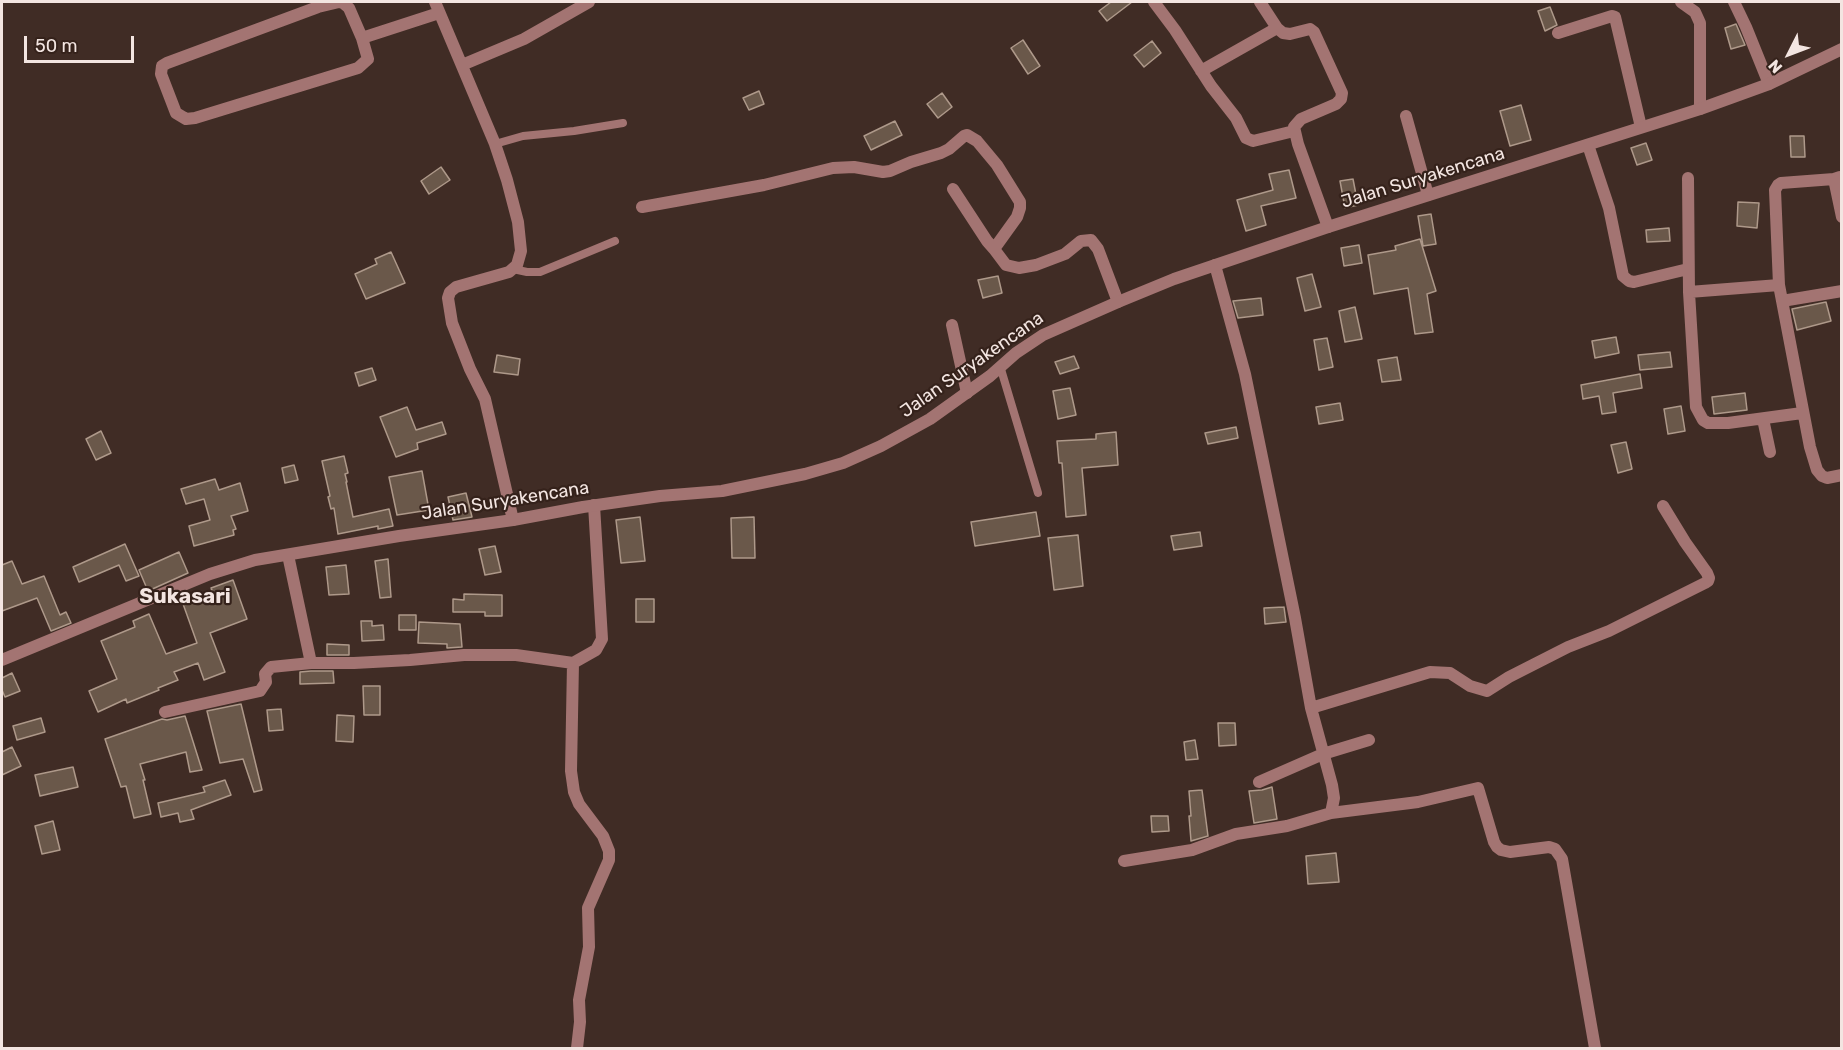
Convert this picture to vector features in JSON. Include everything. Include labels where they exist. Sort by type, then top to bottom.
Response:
[{"type":"street","points":[[339,2],[349,8],[363,38],[368,59],[358,68],[195,118],[186,119],[176,113],[161,74],[162,66],[167,63],[339,2]]},
{"type":"street","points":[[462,65],[524,39],[589,2]]},
{"type":"street","points":[[1154,2],[1249,140],[1259,140],[1294,131]]},
{"type":"street","points":[[1260,2],[1277,28],[1286,34],[1312,30],[1342,93],[1341,99],[1336,104],[1301,119],[1294,127],[1328,227]]},
{"type":"street","points":[[1681,2],[1695,12],[1700,23],[1700,109]]},
{"type":"street","points":[[1734,2],[1769,84]]},
{"type":"street","points":[[363,38],[437,7],[495,144],[507,180],[518,222],[521,251],[519,260],[513,268],[502,274],[456,287],[450,292],[448,298],[452,323],[470,369],[485,399],[513,520]]},
{"type":"street","points":[[1558,33],[1615,17],[1641,127]]},
{"type":"street","points":[[1201,71],[1277,28]]},
{"type":"street","name":"Jalan Suryakencana","points":[[2,660],[210,574],[255,560],[513,520],[594,505],[761,485],[826,469],[860,456],[945,409],[1043,335],[1118,302],[1174,279],[1328,227],[1700,109],[1769,84],[1842,49]]},
{"type":"street","points":[[1406,116],[1428,195]]},
{"type":"street","points":[[642,207],[764,185],[833,168],[890,171],[941,153],[967,135],[977,141],[998,165],[1020,202],[1017,217],[994,249]]},
{"type":"street","points":[[1588,145],[1609,208],[1623,276],[1634,282],[1688,269]]},
{"type":"street","points":[[1688,178],[1688,269],[1698,414],[1708,423],[1716,423],[1802,413]]},
{"type":"street","points":[[1842,217],[1838,178],[1781,183],[1775,188],[1779,285],[1802,413],[1817,470],[1822,476],[1842,475]]},
{"type":"street","points":[[953,189],[987,241],[1006,265],[1013,268],[1027,268],[1055,259],[1081,241],[1091,240],[1098,249],[1118,302]]},
{"type":"street","points":[[1215,265],[1245,374],[1311,708],[1332,785],[1334,798],[1331,813]]},
{"type":"street","points":[[1689,292],[1779,285]]},
{"type":"street","points":[[1782,301],[1842,291]]},
{"type":"street","points":[[952,325],[967,393]]},
{"type":"street","points":[[1763,419],[1770,452]]},
{"type":"street","points":[[165,712],[260,691],[266,682],[265,674],[271,667],[464,655],[516,656],[573,663],[596,650],[602,639],[594,505]]},
{"type":"street","points":[[1311,708],[1430,672],[1450,673],[1470,686],[1486,691],[1568,646],[1609,631],[1705,583],[1709,578],[1707,573],[1663,506]]},
{"type":"street","points":[[288,555],[311,663]]},
{"type":"street","points":[[573,663],[571,771],[574,792],[579,804],[603,836],[609,851],[609,860],[588,908],[589,947],[579,1000],[580,1022],[577,1048]]},
{"type":"street","points":[[1259,782],[1323,754],[1369,740]]},
{"type":"street","points":[[1124,861],[1192,850],[1236,834],[1287,826],[1331,813],[1418,802],[1478,788],[1497,847],[1510,852],[1549,847],[1556,849],[1562,859],[1595,1048]]},
{"type":"lane","points":[[495,144],[523,136],[622,123]]},
{"type":"lane","points":[[513,268],[527,272],[540,272],[615,241]]},
{"type":"lane","points":[[1000,366],[1038,493]]},
{"type":"building","points":[[1111,2],[1132,2],[1107,21],[1099,11]]},
{"type":"building","points":[[1550,7],[1557,25],[1545,31],[1538,11]]},
{"type":"building","points":[[1736,24],[1745,45],[1731,49],[1725,28]]},
{"type":"building","points":[[1023,40],[1040,66],[1028,74],[1011,48]]},
{"type":"building","points":[[1152,41],[1161,53],[1144,67],[1134,55]]},
{"type":"building","points":[[759,91],[764,104],[749,110],[743,98]]},
{"type":"building","points":[[942,93],[952,107],[938,118],[927,104]]},
{"type":"building","points":[[1521,105],[1531,140],[1510,146],[1500,111]]},
{"type":"building","points":[[895,121],[902,135],[871,150],[864,136]]},
{"type":"building","points":[[1790,136],[1804,136],[1805,157],[1791,157]]},
{"type":"building","points":[[1646,143],[1652,160],[1637,165],[1631,148]]},
{"type":"building","points":[[441,167],[450,180],[429,194],[421,181]]},
{"type":"building","points":[[1289,170],[1296,198],[1261,206],[1266,225],[1246,231],[1237,200],[1273,190],[1269,174]]},
{"type":"building","points":[[1353,179],[1358,205],[1345,208],[1340,181]]},
{"type":"building","points":[[1738,202],[1759,203],[1757,228],[1737,226]]},
{"type":"building","points":[[1431,214],[1436,244],[1423,246],[1418,216]]},
{"type":"building","points":[[1669,228],[1670,241],[1647,242],[1646,230]]},
{"type":"building","points":[[1420,239],[1436,291],[1427,294],[1433,332],[1415,334],[1408,288],[1374,294],[1368,255],[1396,250],[1395,246]]},
{"type":"building","points":[[1359,245],[1362,263],[1344,266],[1341,248]]},
{"type":"building","points":[[391,252],[405,283],[366,299],[355,274],[377,264],[375,259]]},
{"type":"building","points":[[1312,274],[1321,307],[1305,311],[1297,278]]},
{"type":"building","points":[[998,276],[1002,293],[983,298],[978,280]]},
{"type":"building","points":[[1261,298],[1263,315],[1238,318],[1233,301]]},
{"type":"building","points":[[1826,302],[1831,321],[1797,330],[1792,309]]},
{"type":"building","points":[[1355,307],[1362,339],[1345,342],[1339,311]]},
{"type":"building","points":[[1616,337],[1619,353],[1595,358],[1592,341]]},
{"type":"building","points":[[1327,338],[1333,367],[1319,370],[1314,340]]},
{"type":"building","points":[[1670,352],[1672,367],[1640,370],[1638,355]]},
{"type":"building","points":[[497,355],[520,359],[518,375],[494,372]]},
{"type":"building","points":[[1074,356],[1079,368],[1060,374],[1055,362]]},
{"type":"building","points":[[1397,357],[1401,380],[1382,382],[1378,360]]},
{"type":"building","points":[[372,368],[376,380],[359,386],[355,373]]},
{"type":"building","points":[[1640,374],[1642,388],[1613,393],[1616,412],[1602,414],[1599,396],[1583,399],[1581,385]]},
{"type":"building","points":[[1070,388],[1076,415],[1058,419],[1053,391]]},
{"type":"building","points":[[1745,393],[1747,410],[1714,414],[1712,397]]},
{"type":"building","points":[[1340,403],[1343,420],[1319,424],[1316,407]]},
{"type":"building","points":[[1681,406],[1685,431],[1668,434],[1664,409]]},
{"type":"building","points":[[407,407],[416,430],[442,422],[446,434],[417,443],[418,449],[396,457],[380,417]]},
{"type":"building","points":[[1236,427],[1238,438],[1208,444],[1205,433]]},
{"type":"building","points":[[101,431],[111,453],[96,460],[86,439]]},
{"type":"building","points":[[1116,432],[1118,465],[1082,468],[1086,515],[1066,517],[1062,463],[1059,463],[1057,441],[1096,439],[1096,434]]},
{"type":"building","points":[[1626,442],[1632,469],[1618,473],[1611,445]]},
{"type":"building","points":[[344,456],[348,473],[345,474],[346,482],[353,517],[389,509],[393,526],[378,529],[378,526],[338,534],[334,508],[331,509],[328,497],[330,496],[322,461]]},
{"type":"building","points":[[294,465],[298,480],[285,483],[282,468]]},
{"type":"building","points":[[422,471],[429,510],[397,515],[389,477]]},
{"type":"building","points":[[215,479],[219,490],[240,483],[248,511],[231,516],[236,529],[233,530],[234,535],[194,546],[189,526],[210,520],[204,499],[186,504],[181,489]]},
{"type":"building","points":[[466,493],[472,517],[453,520],[448,497]]},
{"type":"building","points":[[1036,512],[1040,536],[975,546],[971,522]]},
{"type":"building","points":[[640,517],[645,561],[621,563],[616,520]]},
{"type":"building","points":[[754,517],[755,558],[732,558],[731,518]]},
{"type":"building","points":[[1200,532],[1202,546],[1174,550],[1171,536]]},
{"type":"building","points":[[1078,535],[1083,586],[1054,590],[1048,538]]},
{"type":"building","points":[[125,544],[139,576],[126,581],[119,565],[79,582],[73,567]]},
{"type":"building","points":[[495,546],[501,572],[485,575],[479,549]]},
{"type":"building","points":[[179,552],[188,573],[148,591],[139,570]]},
{"type":"building","points":[[388,559],[391,597],[380,598],[375,561]]},
{"type":"building","points":[[12,561],[22,584],[44,576],[60,615],[66,612],[71,623],[51,631],[37,598],[2,611],[2,565]]},
{"type":"building","points":[[346,565],[349,594],[329,595],[326,567]]},
{"type":"building","points":[[233,580],[247,619],[210,633],[225,672],[204,680],[198,663],[174,672],[178,680],[158,688],[159,690],[127,703],[126,699],[98,712],[89,691],[117,679],[101,641],[135,627],[133,621],[149,614],[166,654],[197,643],[182,601]]},
{"type":"building","points":[[464,594],[502,595],[502,616],[485,616],[485,612],[453,612],[453,599],[464,600]]},
{"type":"building","points":[[636,599],[654,599],[654,622],[636,622]]},
{"type":"building","points":[[1284,607],[1286,622],[1265,624],[1264,608]]},
{"type":"building","points":[[399,615],[416,615],[416,630],[399,630]]},
{"type":"building","points":[[361,621],[372,621],[372,626],[383,625],[384,640],[362,641]]},
{"type":"building","points":[[419,622],[460,624],[462,647],[447,648],[447,644],[418,643]]},
{"type":"building","points":[[327,644],[349,645],[349,655],[327,655]]},
{"type":"building","points":[[333,671],[334,683],[300,684],[300,672]]},
{"type":"building","points":[[12,673],[20,691],[5,697],[2,690],[2,678]]},
{"type":"building","points":[[363,686],[380,686],[380,715],[364,715]]},
{"type":"building","points":[[241,704],[262,790],[254,792],[243,759],[220,763],[207,711]]},
{"type":"building","points":[[281,709],[283,730],[269,731],[267,710]]},
{"type":"building","points":[[337,715],[354,716],[353,742],[336,741]]},
{"type":"building","points":[[185,716],[202,770],[190,772],[186,752],[140,764],[151,814],[134,818],[126,786],[121,787],[105,739],[162,719]]},
{"type":"building","points":[[41,718],[45,732],[17,740],[13,726]]},
{"type":"building","points":[[1218,723],[1235,723],[1236,745],[1219,746]]},
{"type":"building","points":[[1195,740],[1198,759],[1186,760],[1184,742]]},
{"type":"building","points":[[12,747],[21,766],[2,775],[2,752]]},
{"type":"building","points":[[73,767],[78,787],[40,796],[35,775]]},
{"type":"building","points":[[225,780],[231,795],[191,810],[194,819],[180,822],[178,813],[161,817],[158,803],[205,792],[203,787]]},
{"type":"building","points":[[1272,787],[1277,819],[1254,823],[1249,791]]},
{"type":"building","points":[[1202,790],[1208,836],[1191,841],[1189,791]]},
{"type":"building","points":[[1151,816],[1168,816],[1169,831],[1152,832]]},
{"type":"building","points":[[53,821],[60,850],[42,854],[35,826]]},
{"type":"building","points":[[1336,853],[1339,882],[1308,884],[1306,856]]},
{"type":"district","name":"Sukasari","points":[[185,597]]}]
